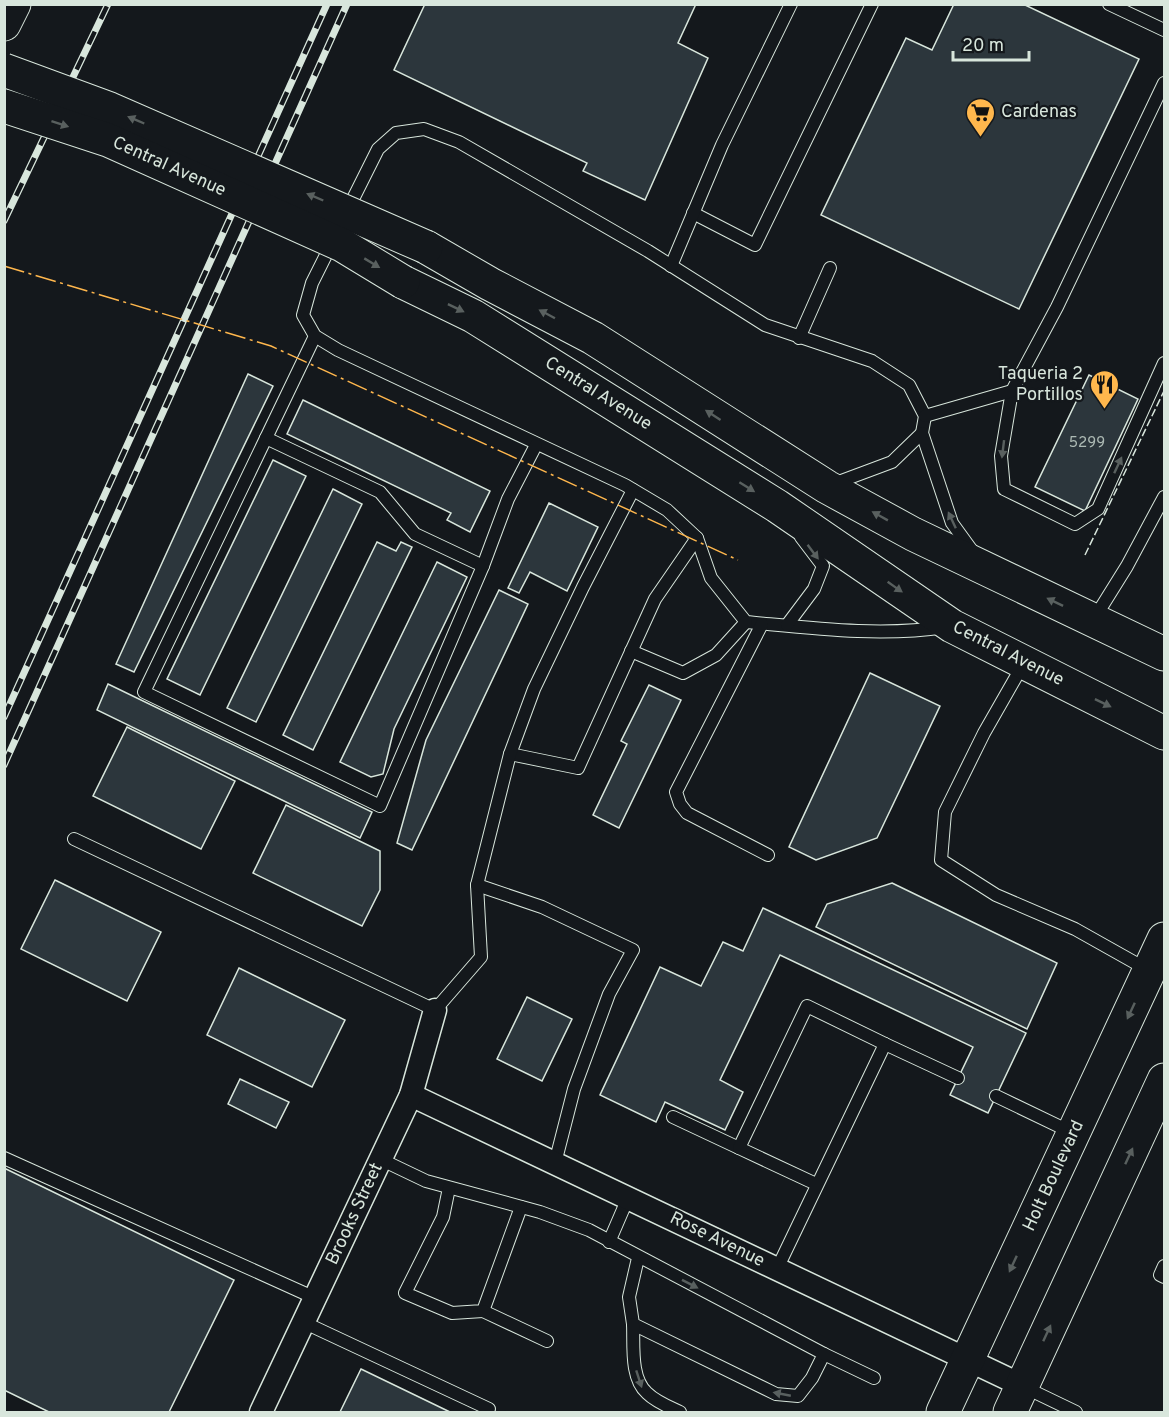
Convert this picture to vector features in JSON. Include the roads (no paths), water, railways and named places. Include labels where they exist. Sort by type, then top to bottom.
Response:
[{"type":"main road","points":[[4,24],[14,4]]},
{"type":"main road","name":"Central Avenue","points":[[4,70],[110,109],[426,247],[490,284],[593,338],[827,487],[913,534],[1164,654]]},
{"type":"main road","name":"Central Avenue","points":[[4,106],[118,145],[342,244],[403,282],[473,316],[777,506],[952,626],[1164,733]]},
{"type":"main road","name":"Holt Boulevard","points":[[943,1413],[1164,939]]},
{"type":"main road","points":[[1016,1399],[1164,1080]]},
{"type":"street","name":"Brooks Street","points":[[261,1413],[411,1095],[435,1010]]},
{"type":"street","name":"Rose Avenue","points":[[411,1095],[967,1360],[1016,1399]]},
{"type":"lane","points":[[671,266],[722,145],[791,4]]},
{"type":"lane","points":[[693,213],[755,244],[872,4]]},
{"type":"lane","points":[[1109,4],[1164,30]]},
{"type":"lane","points":[[1164,83],[1057,307],[1012,391],[1001,456],[1004,489],[1074,524],[1098,509],[1164,363]]},
{"type":"lane","points":[[952,626],[927,630],[853,630],[746,622],[711,578],[697,538],[667,510],[633,490],[338,350],[315,336],[303,315],[312,283],[378,149],[396,133],[424,129],[459,142],[671,266],[765,325],[872,362],[909,385],[925,416],[922,434],[952,523],[985,568]]},
{"type":"lane","points":[[799,338],[830,268]]},
{"type":"lane","points":[[315,336],[144,692],[380,806],[483,566],[508,499],[536,445]]},
{"type":"lane","points":[[925,416],[1012,391]]},
{"type":"lane","points":[[827,487],[892,462],[922,434]]},
{"type":"lane","points":[[266,438],[380,492],[415,534],[483,566]]},
{"type":"lane","points":[[74,839],[435,1010],[482,957],[477,885],[510,754],[534,689],[633,490]]},
{"type":"lane","points":[[1093,620],[1127,566],[1164,497]]},
{"type":"lane","points":[[777,506],[823,566],[814,589],[787,625]]},
{"type":"lane","points":[[510,754],[578,768],[655,599],[697,538]]},
{"type":"lane","points":[[631,651],[683,673],[716,655],[746,622]]},
{"type":"lane","points":[[762,624],[676,792],[680,804],[687,813],[768,855]]},
{"type":"lane","points":[[1024,663],[984,733],[945,812],[941,860],[996,895],[1075,929],[1150,971]]},
{"type":"lane","points":[[477,885],[542,907],[633,950],[609,994],[581,1068],[555,1163]]},
{"type":"lane","points":[[739,1148],[807,1006],[958,1078]]},
{"type":"lane","points":[[777,1269],[885,1044]]},
{"type":"lane","points":[[996,1096],[1074,1133]]},
{"type":"lane","points":[[673,1117],[816,1184]]},
{"type":"lane","points":[[4,1158],[315,1298]]},
{"type":"lane","points":[[381,1159],[426,1181],[521,1207],[589,1230],[638,1258],[874,1378]]},
{"type":"lane","points":[[449,1188],[443,1217],[405,1293],[452,1313],[483,1311],[548,1341]]},
{"type":"lane","points":[[609,1242],[628,1198]]},
{"type":"lane","points":[[483,1311],[521,1207]]},
{"type":"lane","points":[[638,1258],[629,1297],[636,1372],[647,1394],[680,1413]]},
{"type":"lane","points":[[1164,1266],[1160,1275],[1164,1277]]},
{"type":"lane","points":[[303,1322],[489,1409]]},
{"type":"lane","points":[[633,1324],[776,1394],[798,1396],[812,1378],[824,1354]]},
{"type":"lane","points":[[1016,1399],[1076,1413]]},
{"type":"railway","points":[[4,221],[108,4]]},
{"type":"railway","points":[[4,717],[327,4]]},
{"type":"railway","points":[[4,765],[347,4]]},
{"type":"place","name":"Cardenas","points":[[980,138]]},
{"type":"place","name":"Taqueria 2 Portillos","points":[[1104,410]]}]
